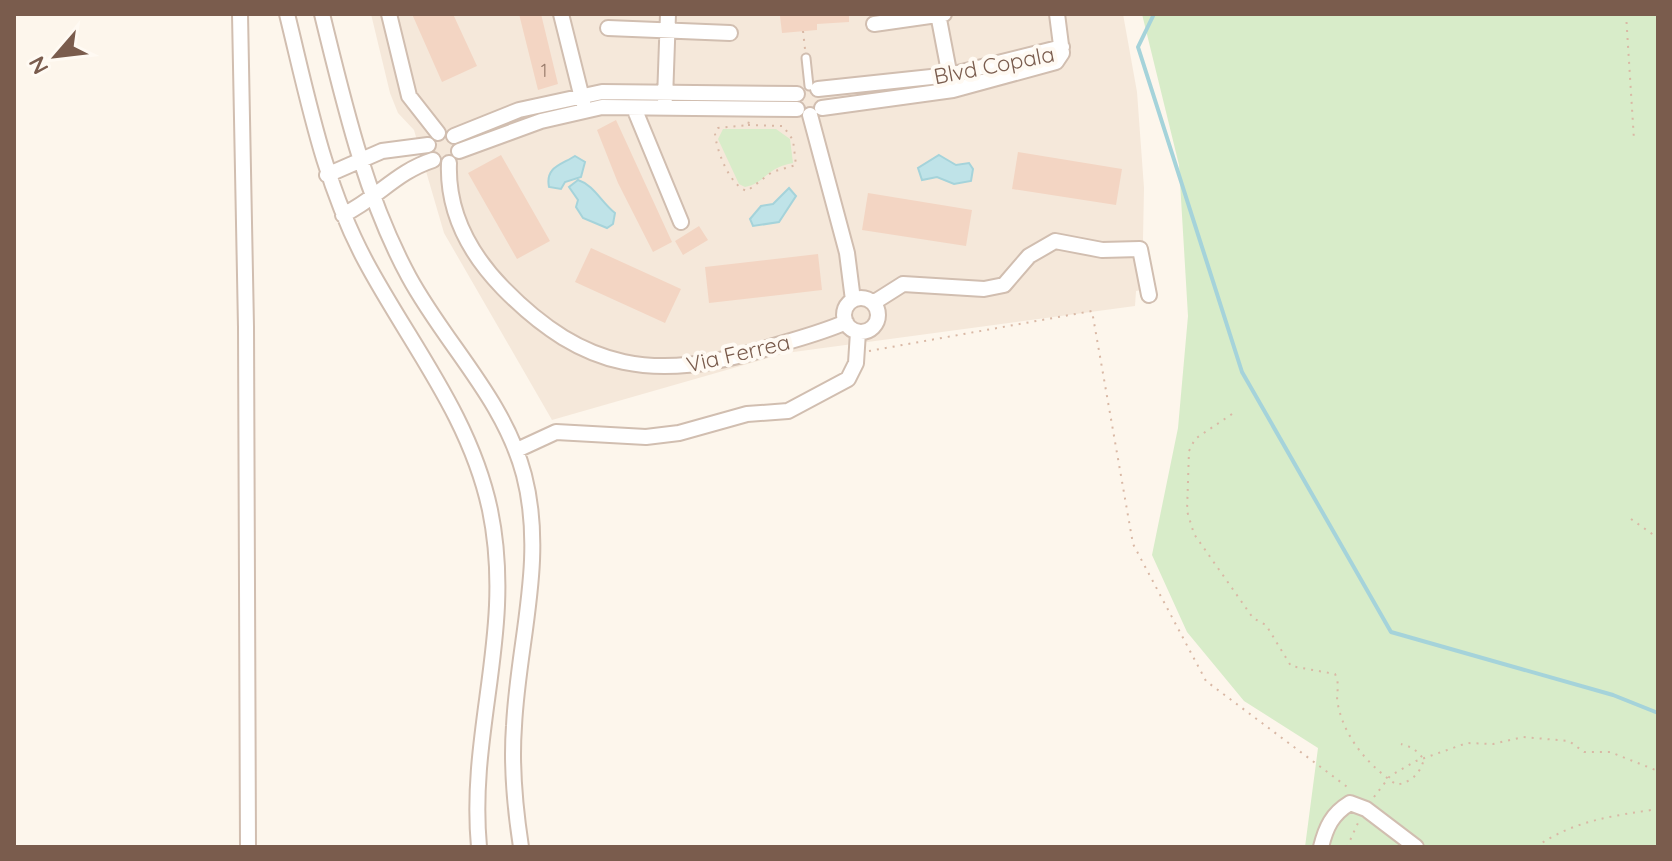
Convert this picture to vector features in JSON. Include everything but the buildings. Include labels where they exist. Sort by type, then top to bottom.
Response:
[{"type":"street","points":[[240,14],[246,327],[248,847]]},
{"type":"street","points":[[287,14],[327,175],[343,215],[365,261],[461,423],[489,506],[497,546],[498,628],[477,768],[479,847]]},
{"type":"street","points":[[322,14],[361,161],[392,244],[426,307],[494,402],[517,450],[530,499],[534,556],[514,726],[513,774],[521,847]]},
{"type":"street","points":[[389,14],[409,96],[438,133],[454,136]]},
{"type":"street","points":[[561,14],[585,110]]},
{"type":"street","points":[[663,108],[668,14]]},
{"type":"street","points":[[874,24],[940,14],[952,83]]},
{"type":"street","name":"Blvd Copala","points":[[454,157],[541,121],[585,110],[752,108],[952,83],[1062,47],[1057,14]]},
{"type":"street","points":[[608,28],[668,33],[730,33]]},
{"type":"street","name":"Blvd Copala","points":[[454,136],[519,110],[581,95],[666,92],[809,100]]},
{"type":"street","points":[[809,100],[847,253],[853,300]]},
{"type":"street","points":[[634,108],[681,222]]},
{"type":"street","points":[[327,175],[390,149],[428,145],[438,133]]},
{"type":"street","name":"Via Ferrea","points":[[454,136],[453,208],[480,261],[540,321],[591,352],[627,364],[652,367],[696,365],[852,327]]},
{"type":"street","points":[[428,145],[433,160]]},
{"type":"street","points":[[343,215],[375,198],[404,170],[454,157]]},
{"type":"street","points":[[873,303],[903,284],[984,289],[1004,285],[1014,278],[1029,256],[1055,241],[1102,250],[1140,249],[1149,295]]},
{"type":"street","points":[[517,450],[556,432],[646,437],[679,433],[747,414],[788,411],[848,379],[855,368],[857,354],[852,327],[844,312],[853,300],[864,298],[873,303],[878,313],[876,323],[868,330],[852,327]]},
{"type":"street","points":[[1321,847],[1325,829],[1337,811],[1350,803],[1368,806],[1416,847]]},
{"type":"lane","points":[[806,58],[809,100]]},
{"type":"path","points":[[1626,14],[1634,140]]},
{"type":"path","points":[[803,31],[806,58]]},
{"type":"path","points":[[748,125],[752,108]]},
{"type":"path","points":[[748,125],[783,126],[793,140],[796,165],[772,172],[747,191],[739,189],[726,168],[715,133],[724,126],[748,125]]},
{"type":"path","points":[[857,354],[1092,311],[1133,544],[1206,681],[1368,806]]},
{"type":"path","points":[[1232,414],[1195,439],[1189,451],[1187,511],[1194,534],[1253,618],[1266,625],[1291,666],[1335,674],[1340,684],[1337,703],[1349,739],[1357,751],[1397,785],[1410,782],[1422,768],[1424,759]]},
{"type":"path","points":[[1631,519],[1658,538]]},
{"type":"path","points":[[1347,847],[1368,806],[1388,779],[1424,759],[1467,743],[1493,744],[1523,737],[1569,741],[1584,752],[1610,752],[1658,771]]},
{"type":"path","points":[[1401,744],[1413,748],[1424,759]]},
{"type":"path","points":[[1536,847],[1559,831],[1581,822],[1658,809]]},
{"type":"shaded area","points":[[371,14],[1123,14],[1137,92],[1144,188],[1142,290],[1136,291],[1135,306],[786,353],[552,420],[444,233],[414,130],[398,113],[390,93]]},
{"type":"green space","points":[[1142,14],[1658,14],[1658,847],[1305,847],[1318,748],[1244,701],[1187,632],[1152,555],[1178,428],[1188,316],[1179,165]]},
{"type":"green space","points":[[723,129],[776,129],[790,139],[793,163],[777,168],[757,183],[745,187],[739,184],[718,139]]},
{"type":"water","points":[[939,155],[956,165],[969,163],[973,169],[971,181],[954,184],[937,177],[922,180],[918,168]]},
{"type":"water","points":[[575,156],[585,162],[581,177],[565,182],[561,189],[549,187],[552,171]]},
{"type":"water","points":[[578,180],[589,186],[615,213],[613,224],[607,228],[583,218],[576,207],[578,200],[569,187]]},
{"type":"water","points":[[789,188],[796,196],[779,222],[753,226],[750,219],[761,206],[773,204]]},
{"type":"waterway","points":[[1154,14],[1138,47],[1242,372],[1391,632],[1613,695],[1658,713]]}]
